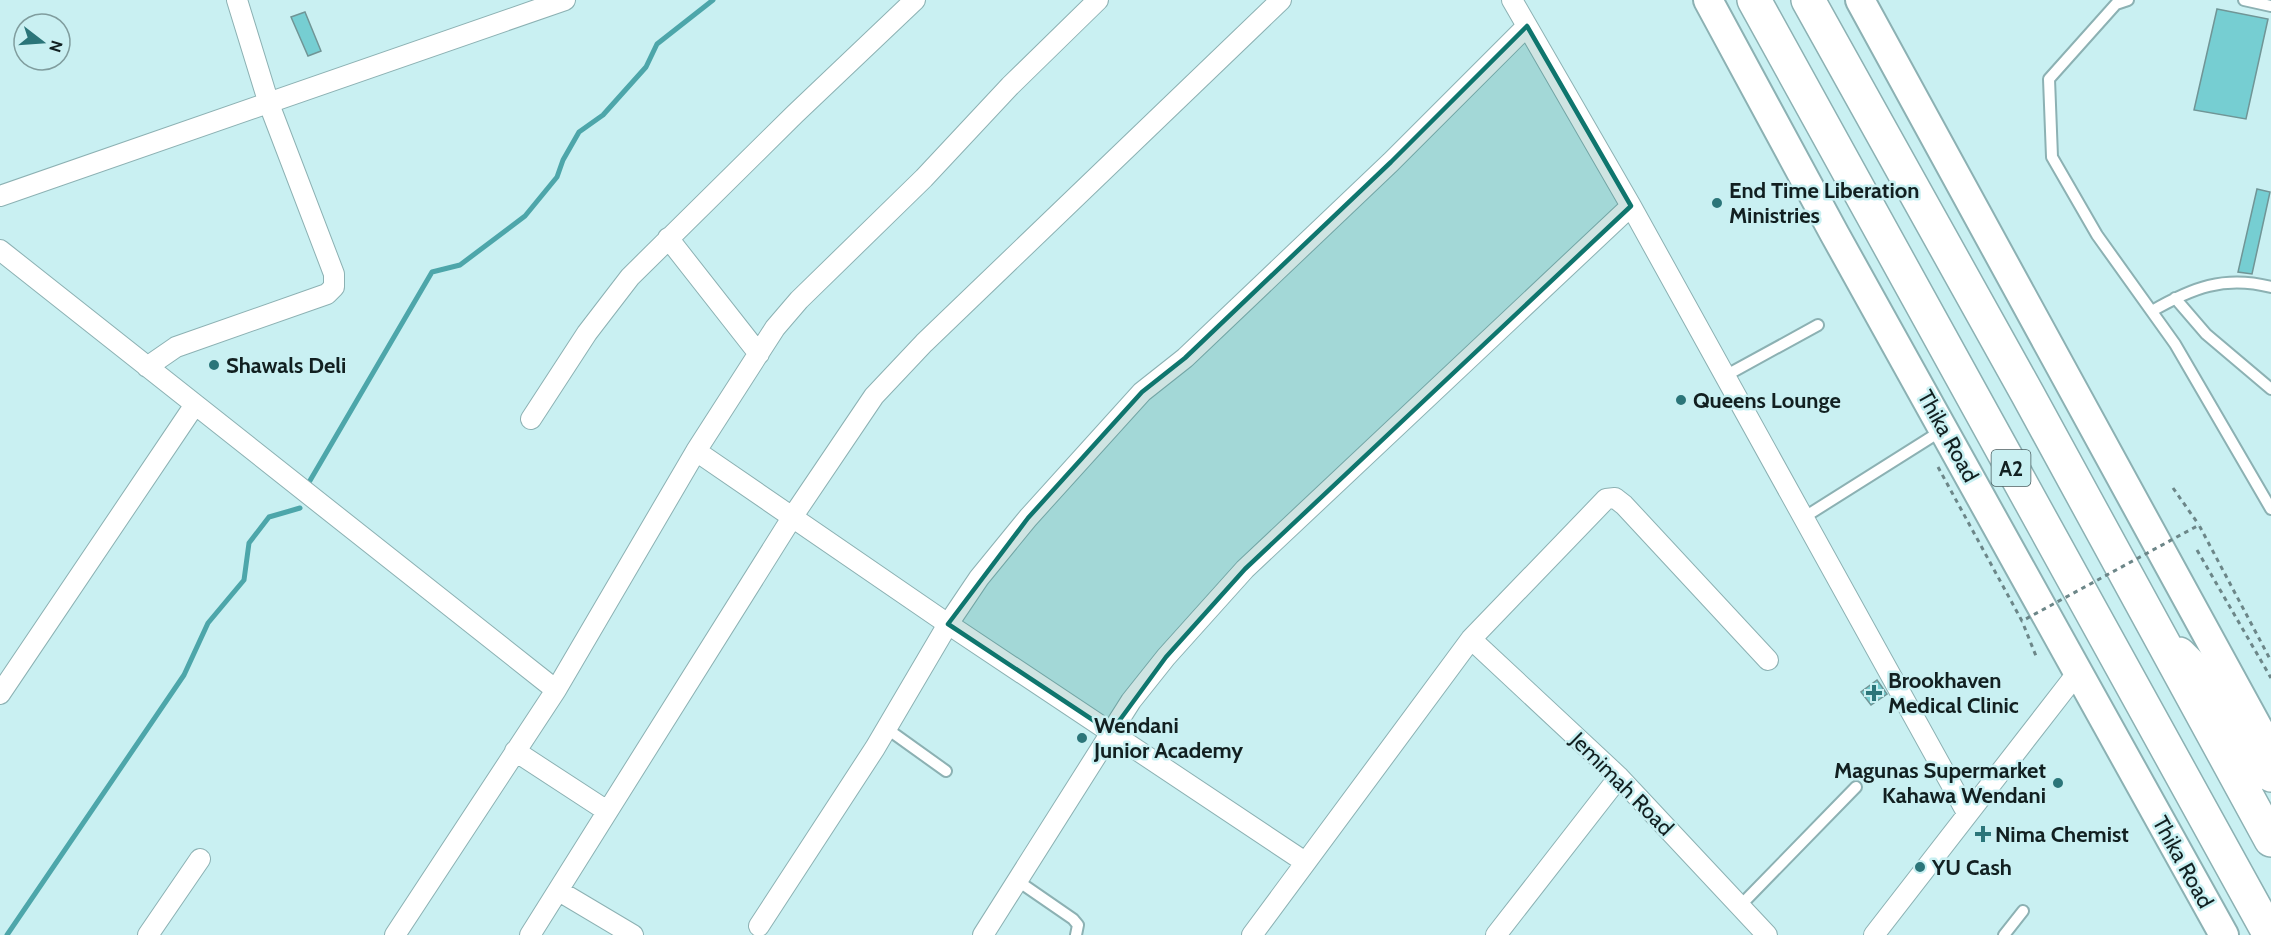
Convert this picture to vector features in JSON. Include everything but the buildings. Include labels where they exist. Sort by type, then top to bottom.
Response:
[{"type":"highway","name":"Thika Road","points":[[1754,0],[2270,935]]},
{"type":"highway","name":"A2","points":[[1808,0],[2027,393],[2271,840]]},
{"type":"highway","points":[[2153,627],[2218,693],[2271,775]]},
{"type":"main road","name":"Thika Road","points":[[1708,0],[2219,933]]},
{"type":"main road","points":[[1860,0],[2271,751]]},
{"type":"street","points":[[147,367],[176,347],[327,294],[334,287],[334,274],[270,104],[237,0]]},
{"type":"street","points":[[0,196],[565,0]]},
{"type":"street","points":[[531,419],[630,277],[915,0]]},
{"type":"street","points":[[395,935],[556,690],[696,451],[775,328],[799,300],[924,178],[1010,86],[1098,0]]},
{"type":"street","points":[[530,935],[793,516],[874,396],[892,375],[1281,0]]},
{"type":"street","points":[[1512,0],[1631,206],[1967,813]]},
{"type":"street","points":[[759,926],[886,728],[948,624],[979,578],[1028,518],[1143,392],[1185,358],[1391,162],[1527,26]]},
{"type":"street","points":[[982,935],[1131,701],[1166,657],[1245,568],[1631,206]]},
{"type":"street","points":[[668,238],[759,354]]},
{"type":"street","points":[[0,250],[194,406],[556,690]]},
{"type":"street","points":[[0,694],[194,406]]},
{"type":"street","points":[[696,451],[948,624],[1305,862]]},
{"type":"street","points":[[1252,935],[1471,639],[1606,499],[1615,498],[1624,505],[1768,660]]},
{"type":"street","name":"Jemimah Road","points":[[1471,639],[1619,777],[1739,907],[1760,933]]},
{"type":"street","points":[[1874,935],[2078,672]]},
{"type":"street","points":[[515,751],[607,811]]},
{"type":"street","points":[[1496,935],[1619,777]]},
{"type":"street","points":[[148,935],[200,859]]},
{"type":"street","points":[[559,891],[633,935]]},
{"type":"lane","points":[[2128,0],[2115,3],[2049,79],[2052,157],[2097,235],[2175,344],[2271,509]]},
{"type":"lane","points":[[2244,0],[2271,6]]},
{"type":"lane","points":[[2152,311],[2184,292],[2227,281],[2271,287]]},
{"type":"lane","points":[[2175,298],[2206,334],[2271,390]]},
{"type":"lane","points":[[1725,376],[1818,325]]},
{"type":"lane","points":[[1803,518],[1944,429]]},
{"type":"lane","points":[[886,728],[946,771]]},
{"type":"lane","points":[[1739,907],[1856,788]]},
{"type":"lane","points":[[1018,881],[1073,919],[1078,925],[1076,935]]},
{"type":"lane","points":[[2004,935],[2023,911]]},
{"type":"path","points":[[1938,467],[2022,621],[2036,656]]},
{"type":"path","points":[[2173,488],[2199,525],[2271,662]]},
{"type":"path","points":[[2022,621],[2199,525]]},
{"type":"path","points":[[2198,550],[2271,678]]},
{"type":"highlighted area","points":[[1527,26],[1631,206],[1245,569],[1166,657],[1111,732],[948,624],[1028,518],[1142,392],[1185,358],[1391,162]]},
{"type":"waterway","points":[[308,484],[432,272],[460,265],[525,216],[557,177],[563,160],[579,132],[603,115],[646,67],[657,44],[713,0]]},
{"type":"waterway","points":[[7,935],[184,675],[208,623],[244,580],[249,543],[269,517],[300,508]]},
{"type":"place","name":"End Time Liberation Ministries","points":[[1717,203]]},
{"type":"place","name":"Shawals Deli","points":[[214,365]]},
{"type":"place","name":"Queens Lounge","points":[[1681,400]]},
{"type":"place","name":"Brookhaven Medical Clinic","points":[[1874,693]]},
{"type":"place","name":"Wendani Junior Academy","points":[[1082,738]]},
{"type":"place","name":"Magunas Supermarket Kahawa Wendani","points":[[2058,783]]},
{"type":"place","name":"Nima Chemist","points":[[1983,834]]},
{"type":"place","name":"YU Cash","points":[[1920,867]]}]
